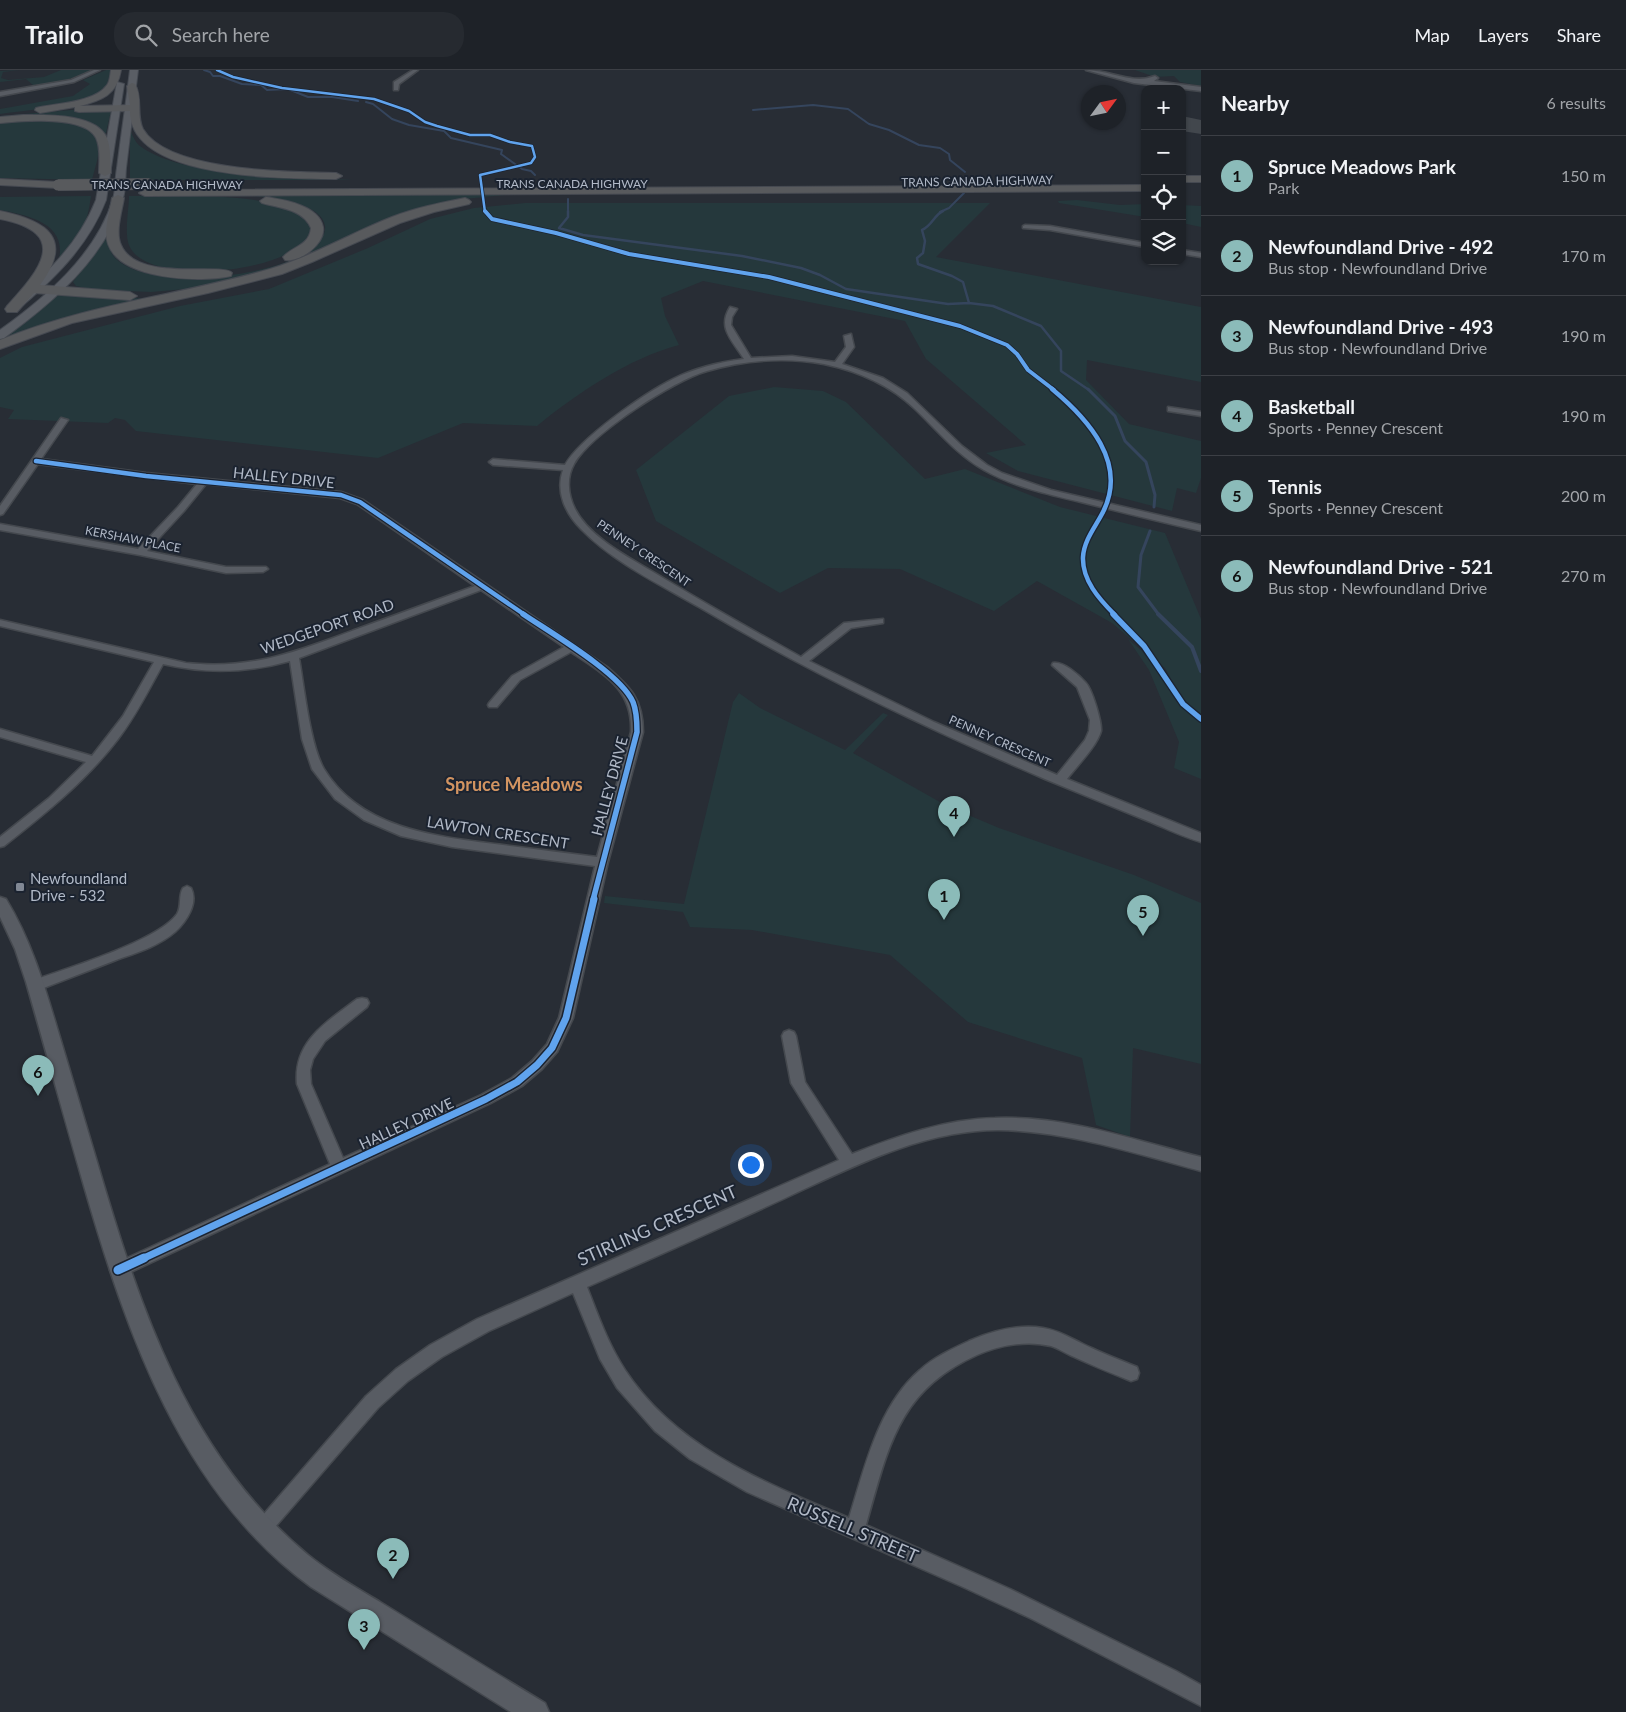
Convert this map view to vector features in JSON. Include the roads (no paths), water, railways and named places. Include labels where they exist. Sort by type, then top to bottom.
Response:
[{"type":"highway","points":[[0,116],[76,103],[100,94],[112,85],[116,70]]},
{"type":"highway","points":[[132,86],[136,93],[136,117],[139,131],[152,145],[165,152],[195,162],[245,172],[343,177]]},
{"type":"highway","points":[[32,111],[130,108]]},
{"type":"highway","points":[[0,120],[54,119],[88,126],[98,132],[101,137],[105,173]]},
{"type":"highway","name":"TRANS CANADA HIGHWAY","points":[[0,194],[56,189],[523,183],[1141,179]]},
{"type":"highway","points":[[1186,179],[1201,179]]},
{"type":"highway","points":[[467,180],[506,180],[523,183]]},
{"type":"highway","name":"TRANS CANADA HIGHWAY","points":[[0,184],[56,189]]},
{"type":"highway","points":[[118,198],[114,243],[118,252],[127,260],[142,267],[166,273],[220,274],[274,264],[306,248],[314,240],[317,232],[316,222],[307,214],[296,208],[277,203],[147,188]]},
{"type":"highway","name":"TRANS CANADA HIGHWAY","points":[[147,188],[671,190],[1141,188]]},
{"type":"highway","points":[[1186,188],[1201,188]]},
{"type":"highway","points":[[0,345],[54,323],[247,280],[279,270],[395,221],[447,205],[518,196],[671,190]]},
{"type":"highway","points":[[0,215],[28,223],[40,232],[47,241],[50,251],[38,278],[12,309]]},
{"type":"highway","points":[[35,289],[154,297],[192,292]]},
{"type":"main road","points":[[0,318],[70,256],[87,234],[96,217],[101,200],[122,70]]},
{"type":"main road","points":[[0,335],[55,291],[95,243],[108,222],[118,198],[134,70]]},
{"type":"street","points":[[0,94],[72,81],[98,70]]},
{"type":"street","points":[[396,89],[396,83],[416,70]]},
{"type":"street","points":[[1089,70],[1144,82],[1201,88]]},
{"type":"street","points":[[1107,70],[1128,72]]},
{"type":"street","points":[[1122,78],[1120,75],[1128,72]]},
{"type":"street","points":[[1147,74],[1155,75],[1170,83],[1201,88]]},
{"type":"street","points":[[1144,82],[1151,82],[1155,75]]},
{"type":"street","points":[[1025,227],[1050,228],[1141,244]]},
{"type":"street","points":[[1186,253],[1201,255]]},
{"type":"street","points":[[733,309],[728,317],[727,325],[748,359]]},
{"type":"street","points":[[837,365],[850,347],[848,336]]},
{"type":"street","points":[[493,462],[566,468],[582,447],[592,439],[675,381],[713,366],[748,359],[802,360],[837,365],[870,376],[896,390],[960,451],[1000,476],[1040,490],[1201,528]]},
{"type":"street","points":[[1171,409],[1201,414]]},
{"type":"street","points":[[0,512],[64,420]]},
{"type":"street","name":"HALLEY DRIVE","points":[[36,461],[203,482],[322,492],[341,495],[360,502],[572,647],[621,684],[633,700],[639,716],[637,732],[602,862],[566,1018],[552,1048],[537,1065],[517,1082],[486,1099],[118,1270]]},
{"type":"street","name":"PENNEY CRESCENT","points":[[566,468],[564,478],[566,499],[573,514],[599,541],[686,596],[802,661],[903,712],[1059,781],[1201,838]]},
{"type":"street","points":[[140,552],[176,515],[203,482]]},
{"type":"street","name":"KERSHAW PLACE","points":[[0,528],[140,552],[226,570],[263,568]]},
{"type":"street","name":"WEDGEPORT ROAD","points":[[0,623],[186,666],[213,669],[267,664],[294,656],[483,586]]},
{"type":"street","points":[[802,661],[848,625],[879,621]]},
{"type":"street","points":[[493,705],[516,678],[572,647]]},
{"type":"street","name":"LAWTON CRESCENT","points":[[294,656],[308,739],[318,769],[338,796],[368,817],[406,833],[452,843],[602,862]]},
{"type":"street","points":[[0,843],[63,794],[94,761],[128,717],[160,660]]},
{"type":"street","points":[[1057,665],[1082,685],[1095,720],[1095,731],[1090,741],[1059,781]]},
{"type":"street","points":[[0,733],[94,761]]},
{"type":"street","points":[[36,985],[142,945],[170,929],[183,914],[186,906],[187,891]]},
{"type":"street","points":[[0,903],[16,933],[36,985],[118,1270],[145,1343],[170,1397],[217,1476],[263,1528],[312,1574],[415,1640],[536,1712]]},
{"type":"street","points":[[339,1168],[304,1084],[302,1069],[307,1052],[315,1042],[362,1003]]},
{"type":"street","points":[[789,1036],[798,1082],[849,1163]]},
{"type":"street","name":"STIRLING CRESCENT","points":[[263,1528],[372,1402],[402,1375],[436,1351],[483,1324],[849,1163],[920,1137],[950,1129],[996,1124],[1077,1133],[1201,1164]]},
{"type":"street","name":"RUSSELL STREET","points":[[577,1283],[608,1357],[618,1375],[663,1426],[698,1454],[746,1483],[954,1573],[1111,1647],[1201,1696]]},
{"type":"street","points":[[855,1530],[888,1425],[918,1382],[937,1366],[955,1355],[999,1338],[1026,1336],[1051,1338],[1131,1374]]},
{"type":"waterway","points":[[204,70],[210,72],[213,76],[220,76],[242,84],[261,85],[267,90],[288,89],[308,97],[332,97],[358,101]]},
{"type":"waterway","points":[[366,102],[373,104],[392,119],[409,125],[444,131],[451,138],[502,150],[501,154],[522,169],[531,171],[535,175]]},
{"type":"waterway","points":[[753,110],[813,105],[848,109],[869,124],[889,130],[919,145],[940,148],[949,154],[950,160],[965,172]]},
{"type":"waterway","points":[[940,212],[949,208],[964,193]]},
{"type":"waterway","points":[[568,199],[568,217],[559,228],[583,235],[742,256],[801,268],[820,275],[846,289],[948,304],[969,303]]},
{"type":"waterway","points":[[943,211],[922,230],[925,241],[923,253],[917,258],[918,264],[963,282],[969,303]]},
{"type":"waterway","points":[[969,303],[993,306],[1041,326],[1061,351],[1061,371],[1089,390]]},
{"type":"waterway","points":[[1089,390],[1115,416],[1125,441],[1146,462],[1155,495],[1154,507]]},
{"type":"waterway","points":[[1150,531],[1141,555],[1138,587],[1159,615]]},
{"type":"waterway","points":[[1159,615],[1192,647],[1201,671]]},
{"type":"place","name":"Basketball","points":[[954,837]]},
{"type":"place","name":"Newfoundland Drive - 532","points":[[20,887]]},
{"type":"place","name":"Spruce Meadows Park","points":[[944,920]]},
{"type":"place","name":"Tennis","points":[[1143,936]]},
{"type":"place","name":"Newfoundland Drive - 521","points":[[38,1096]]},
{"type":"place","name":"Newfoundland Drive - 492","points":[[393,1579]]},
{"type":"place","name":"Newfoundland Drive - 493","points":[[364,1650]]},
{"type":"district","name":"Spruce Meadows","points":[[514,784]]}]
